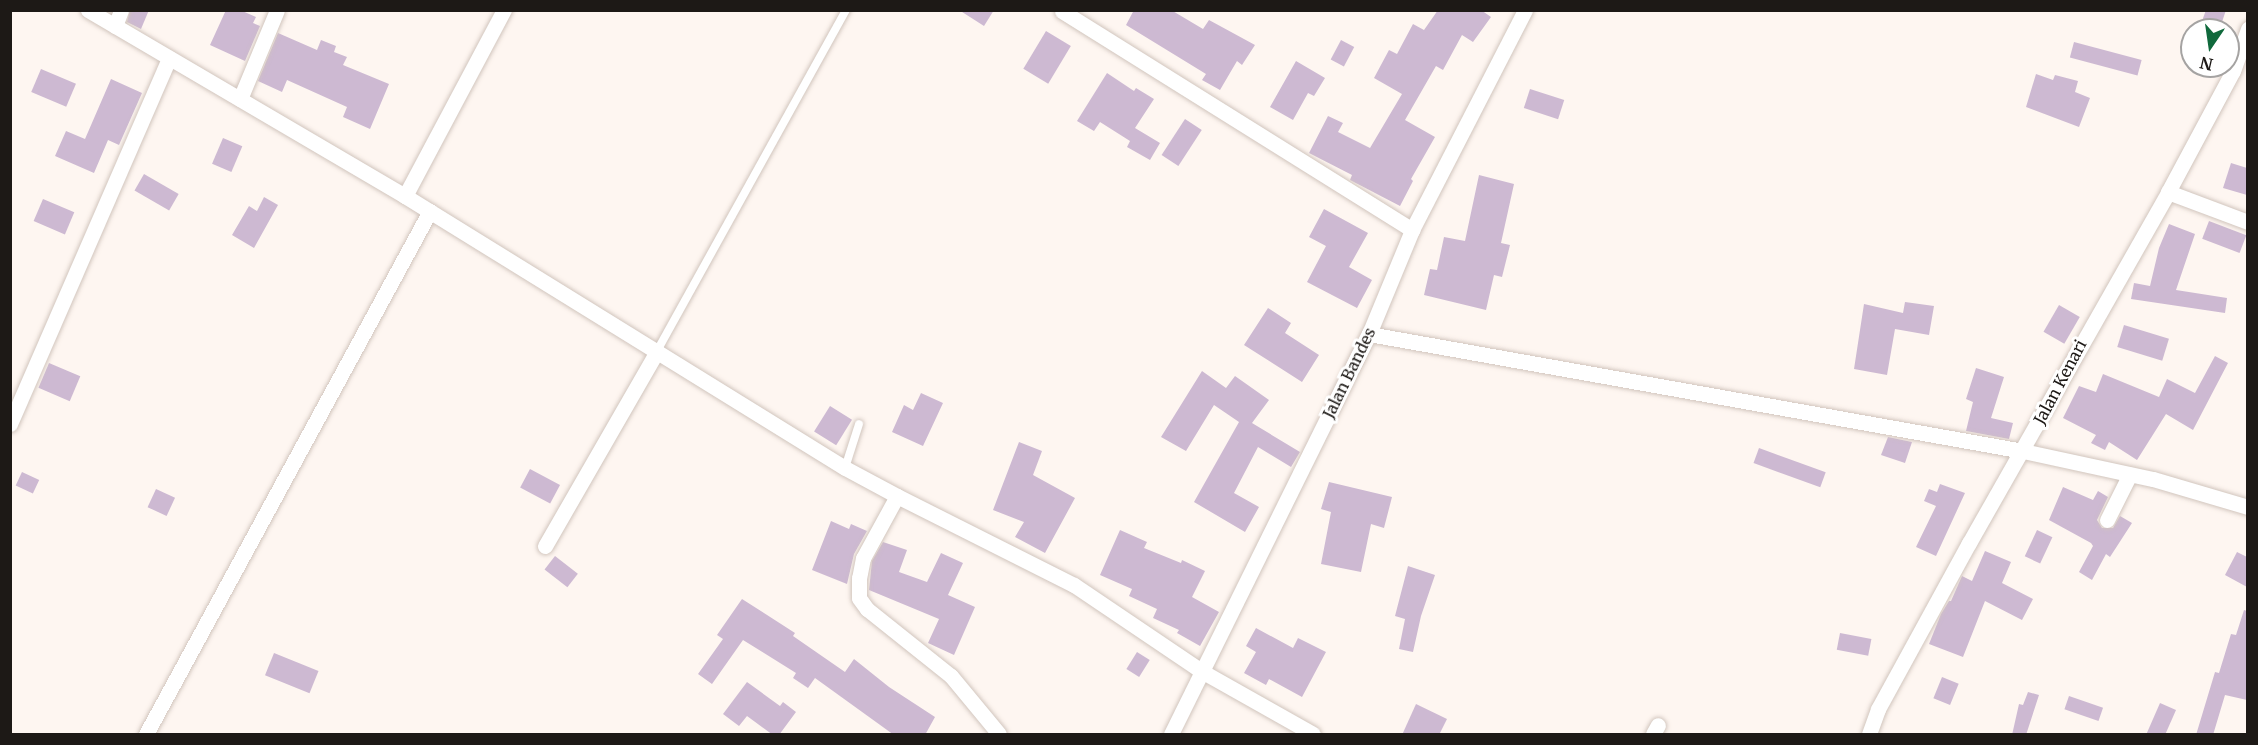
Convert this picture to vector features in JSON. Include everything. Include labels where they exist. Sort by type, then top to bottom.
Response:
[{"type":"street","points":[[88,10],[430,211],[845,468],[1074,585],[1203,672],[1313,735]]},
{"type":"street","points":[[115,26],[122,10]]},
{"type":"street","points":[[240,99],[277,10]]},
{"type":"street","points":[[405,196],[504,10]]},
{"type":"street","name":"Jalan Bandes","points":[[1171,735],[1369,334],[1412,230],[1525,10]]},
{"type":"street","points":[[1062,11],[1412,230]]},
{"type":"street","name":"Jalan Kenari","points":[[1869,735],[1878,709],[1969,543],[2023,451],[2101,306],[2168,192],[2233,71],[2247,29]]},
{"type":"street","points":[[10,424],[169,58]]},
{"type":"street","points":[[2168,192],[2247,222]]},
{"type":"street","points":[[146,735],[430,211]]},
{"type":"street","points":[[1369,334],[2023,451],[2130,474],[2247,507]]},
{"type":"street","points":[[545,546],[657,351]]},
{"type":"street","points":[[2107,520],[2130,474]]},
{"type":"street","points":[[897,496],[863,558],[858,578],[859,598],[867,609],[951,676],[999,735]]},
{"type":"lane","points":[[657,351],[846,10]]},
{"type":"lane","points":[[845,468],[859,424]]},
{"type":"building","points":[[130,10],[149,10],[141,29],[127,22]]},
{"type":"building","points":[[226,10],[240,10],[256,17],[253,23],[260,26],[245,61],[210,45]]},
{"type":"building","points":[[959,10],[994,10],[984,26]]},
{"type":"building","points":[[1134,10],[1171,10],[1203,29],[1209,20],[1255,45],[1242,65],[1237,61],[1220,90],[1202,80],[1206,74],[1126,25]]},
{"type":"building","points":[[1438,10],[1481,10],[1491,17],[1473,42],[1462,35],[1443,70],[1436,66],[1405,120],[1435,137],[1411,179],[1413,181],[1400,206],[1350,180],[1352,175],[1309,153],[1328,116],[1343,123],[1338,132],[1370,148],[1402,94],[1374,78],[1389,50],[1397,54],[1413,24],[1424,30]]},
{"type":"building","points":[[2206,10],[2226,10],[2223,18],[2203,18]]},
{"type":"building","points":[[1046,31],[1071,46],[1048,84],[1023,69]]},
{"type":"building","points":[[278,33],[317,50],[321,40],[336,46],[334,52],[347,57],[343,65],[389,84],[370,129],[343,117],[347,107],[287,80],[282,92],[258,81]]},
{"type":"building","points":[[1341,40],[1354,47],[1344,66],[1331,59]]},
{"type":"building","points":[[2074,42],[2142,60],[2137,76],[2070,57]]},
{"type":"building","points":[[1296,61],[1325,78],[1314,96],[1308,93],[1293,120],[1270,107]]},
{"type":"building","points":[[41,69],[76,84],[66,107],[31,92]]},
{"type":"building","points":[[1107,73],[1134,91],[1136,88],[1154,99],[1135,128],[1160,143],[1150,160],[1127,147],[1130,141],[1100,122],[1094,131],[1077,121]]},
{"type":"building","points":[[2036,74],[2053,80],[2055,75],[2078,81],[2075,92],[2090,98],[2079,127],[2026,107]]},
{"type":"building","points":[[111,79],[142,93],[119,145],[108,140],[94,173],[55,156],[66,131],[85,139]]},
{"type":"building","points":[[1530,89],[1564,100],[1558,119],[1524,108]]},
{"type":"building","points":[[1185,119],[1202,130],[1178,166],[1162,155]]},
{"type":"building","points":[[223,138],[242,146],[231,172],[212,164]]},
{"type":"building","points":[[2231,163],[2247,168],[2247,195],[2223,188]]},
{"type":"building","points":[[144,174],[179,194],[169,210],[134,190]]},
{"type":"building","points":[[1479,175],[1514,184],[1501,243],[1510,245],[1502,277],[1494,275],[1486,310],[1424,295],[1430,269],[1437,270],[1444,237],[1465,241]]},
{"type":"building","points":[[264,197],[278,205],[254,248],[232,235],[249,206],[257,211]]},
{"type":"building","points":[[43,199],[74,212],[65,234],[34,221]]},
{"type":"building","points":[[1324,209],[1368,233],[1349,267],[1372,280],[1357,308],[1307,282],[1326,246],[1309,237]]},
{"type":"building","points":[[2209,221],[2246,235],[2240,253],[2202,239]]},
{"type":"building","points":[[2169,224],[2195,234],[2176,290],[2227,298],[2225,313],[2131,299],[2134,283],[2150,286],[2159,248]]},
{"type":"building","points":[[1905,302],[1934,306],[1929,335],[1895,329],[1887,375],[1854,369],[1864,304],[1903,313]]},
{"type":"building","points":[[2059,305],[2080,317],[2064,344],[2044,332]]},
{"type":"building","points":[[1268,308],[1291,323],[1285,333],[1319,355],[1302,382],[1244,345]]},
{"type":"building","points":[[2124,325],[2169,339],[2162,361],[2117,347]]},
{"type":"building","points":[[2215,356],[2228,363],[2193,430],[2166,414],[2137,460],[2109,442],[2105,450],[2091,443],[2096,435],[2063,418],[2079,386],[2096,392],[2103,374],[2159,397],[2167,379],[2195,393]]},
{"type":"building","points":[[49,363],[80,376],[70,401],[38,388]]},
{"type":"building","points":[[1976,368],[2004,377],[1991,418],[2013,423],[2009,439],[1966,431],[1973,402],[1966,399]]},
{"type":"building","points":[[1202,371],[1226,388],[1235,376],[1269,400],[1252,423],[1300,452],[1291,467],[1258,447],[1234,493],[1259,507],[1245,532],[1194,502],[1239,422],[1214,405],[1186,451],[1161,437]]},
{"type":"building","points":[[921,393],[943,403],[923,446],[892,432],[904,405],[913,410]]},
{"type":"building","points":[[830,406],[852,420],[836,445],[814,431]]},
{"type":"building","points":[[1888,437],[1912,442],[1905,463],[1881,455]]},
{"type":"building","points":[[1019,442],[1042,451],[1033,475],[1075,498],[1045,553],[1015,537],[1024,522],[993,510]]},
{"type":"building","points":[[1759,448],[1826,472],[1820,487],[1754,463]]},
{"type":"building","points":[[530,469],[560,485],[550,504],[520,488]]},
{"type":"building","points":[[22,472],[39,480],[33,494],[16,486]]},
{"type":"building","points":[[1329,482],[1392,497],[1384,528],[1371,524],[1361,572],[1321,564],[1331,512],[1321,509]]},
{"type":"building","points":[[1940,484],[1965,493],[1936,556],[1916,547],[1936,506],[1924,501],[1929,489],[1937,492]]},
{"type":"building","points":[[2063,487],[2093,500],[2098,491],[2108,497],[2097,520],[2102,528],[2113,528],[2120,516],[2132,523],[2110,557],[2106,554],[2092,580],[2079,572],[2093,546],[2091,543],[2049,520]]},
{"type":"building","points":[[156,489],[175,498],[167,516],[148,507]]},
{"type":"building","points":[[831,521],[849,529],[851,524],[867,531],[854,554],[847,584],[812,570]]},
{"type":"building","points":[[1120,530],[1147,542],[1144,548],[1181,563],[1182,560],[1205,571],[1192,597],[1219,612],[1200,646],[1177,633],[1179,630],[1153,618],[1157,609],[1129,596],[1132,589],[1100,575]]},
{"type":"building","points":[[2037,530],[2052,537],[2040,563],[2025,556]]},
{"type":"building","points":[[883,542],[907,550],[899,572],[927,582],[941,553],[963,563],[948,595],[975,607],[954,655],[928,643],[939,619],[869,590],[872,561]]},
{"type":"building","points":[[1985,551],[2011,562],[2002,583],[2033,599],[2022,620],[1985,601],[1963,657],[1929,644],[1941,614],[1951,601],[1962,576],[1972,581]]},
{"type":"building","points":[[2237,552],[2247,557],[2247,587],[2225,575]]},
{"type":"building","points":[[555,556],[578,574],[567,587],[545,569]]},
{"type":"building","points":[[1408,566],[1435,575],[1421,616],[1413,652],[1399,649],[1405,619],[1395,616]]},
{"type":"building","points":[[742,599],[795,633],[793,636],[845,672],[854,659],[889,687],[935,717],[925,735],[894,735],[815,678],[808,688],[793,678],[796,673],[743,640],[712,684],[698,674],[723,639],[717,635]]},
{"type":"building","points":[[2244,610],[2247,611],[2247,700],[2225,695],[2213,735],[2196,735],[2215,672],[2219,673],[2231,634],[2236,635]]},
{"type":"building","points":[[1256,628],[1293,648],[1298,638],[1326,652],[1302,697],[1269,679],[1266,685],[1244,673],[1256,652],[1246,646]]},
{"type":"building","points":[[1840,633],[1871,639],[1868,656],[1837,650]]},
{"type":"building","points":[[1137,652],[1150,660],[1139,677],[1126,669]]},
{"type":"building","points":[[274,653],[319,671],[310,693],[265,675]]},
{"type":"building","points":[[1942,677],[1959,684],[1950,705],[1933,698]]},
{"type":"building","points":[[747,682],[780,706],[783,702],[796,712],[779,735],[773,735],[747,716],[739,726],[723,714]]},
{"type":"building","points":[[2028,692],[2039,695],[2026,735],[2012,735],[2019,704],[2023,705]]},
{"type":"building","points":[[2069,696],[2103,708],[2098,721],[2064,709]]},
{"type":"building","points":[[2160,703],[2176,710],[2165,735],[2146,735]]},
{"type":"building","points":[[1416,704],[1447,719],[1439,735],[1402,735]]}]
